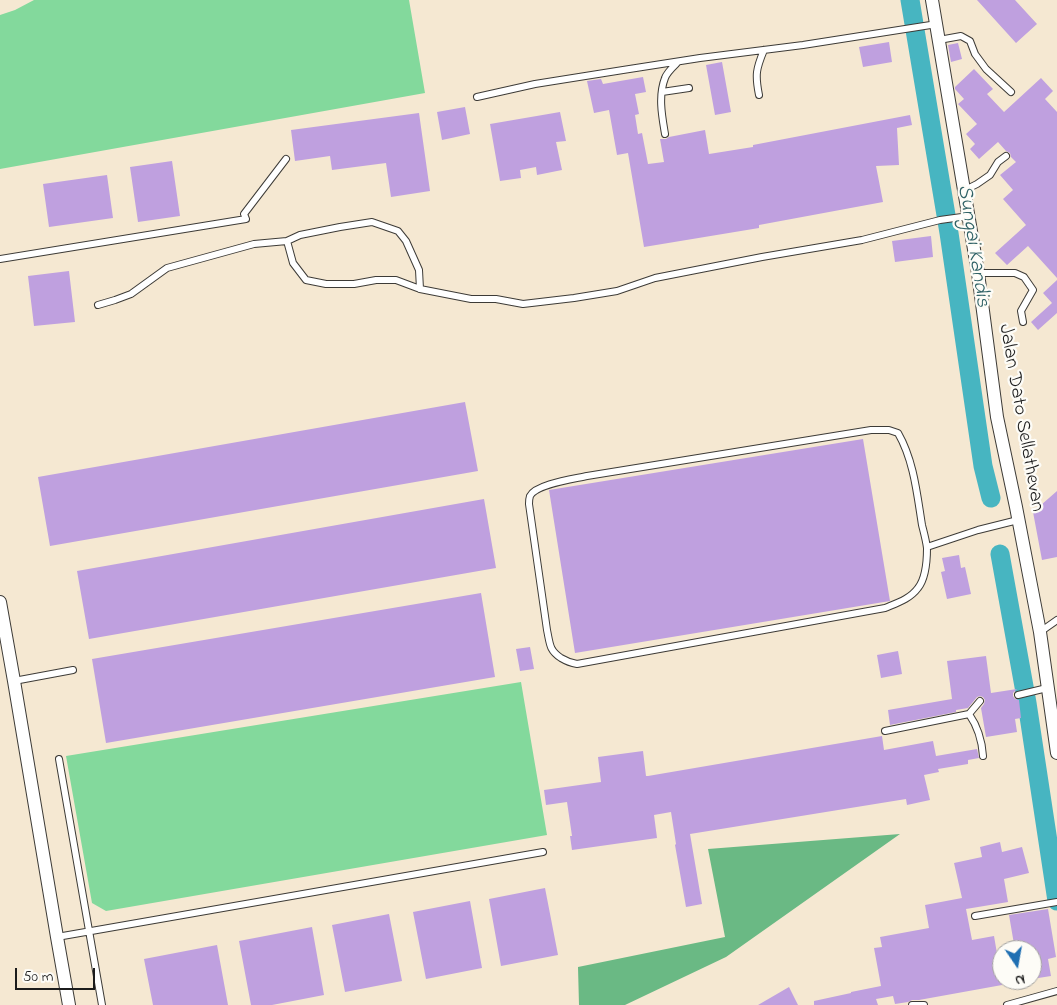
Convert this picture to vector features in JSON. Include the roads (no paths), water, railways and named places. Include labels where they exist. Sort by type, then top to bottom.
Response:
[{"type":"street","name":"Jalan Dato Sellathevan","points":[[932,0],[931,25],[939,40],[965,190],[963,217],[978,273],[997,417],[1040,632],[1057,754]]},
{"type":"street","points":[[0,602],[69,1005]]},
{"type":"lane","points":[[477,97],[535,84],[931,25]]},
{"type":"lane","points":[[939,40],[961,36],[970,41],[975,54],[986,68],[1011,92]]},
{"type":"lane","points":[[759,95],[756,74],[757,66],[764,50]]},
{"type":"lane","points":[[665,134],[660,107],[662,92],[665,76],[678,62]]},
{"type":"lane","points":[[662,92],[689,88]]},
{"type":"lane","points":[[965,190],[990,175],[998,162],[1006,156]]},
{"type":"lane","points":[[0,259],[246,219],[244,214],[286,159]]},
{"type":"lane","points":[[286,242],[293,264],[306,280],[326,284],[354,284],[376,280],[396,280],[420,289],[471,299],[496,299],[523,304],[617,291],[655,278],[862,240],[963,217]]},
{"type":"lane","points":[[98,305],[132,294],[167,268],[254,244],[286,242],[300,236],[324,230],[372,222],[398,231],[406,241],[419,270],[420,289]]},
{"type":"lane","points":[[978,273],[1015,273],[1024,276],[1032,290],[1021,311],[1023,322]]},
{"type":"lane","points":[[872,430],[888,430],[898,434],[911,464],[927,547],[925,568],[918,588],[900,602],[885,608],[577,664],[554,653],[550,645],[529,497],[543,486],[587,476],[872,430]]},
{"type":"lane","points":[[927,547],[978,530],[1018,520]]},
{"type":"lane","points":[[1040,632],[1057,620]]},
{"type":"lane","points":[[14,680],[73,670]]},
{"type":"lane","points":[[1019,695],[1048,688]]},
{"type":"lane","points":[[885,732],[969,714],[980,701]]},
{"type":"lane","points":[[969,714],[975,723],[983,756]]},
{"type":"lane","points":[[59,759],[102,1005]]},
{"type":"lane","points":[[56,937],[542,852]]},
{"type":"lane","points":[[974,916],[1054,903]]},
{"type":"lane","points":[[1007,1005],[1057,991]]},
{"type":"lane","points":[[912,1005],[924,1005]]},
{"type":"waterway","name":"Sungai Kandis","points":[[910,0],[949,233],[983,466],[991,498]]},
{"type":"waterway","name":"Sungai Kandis","points":[[1000,554],[1027,703],[1057,901]]}]
